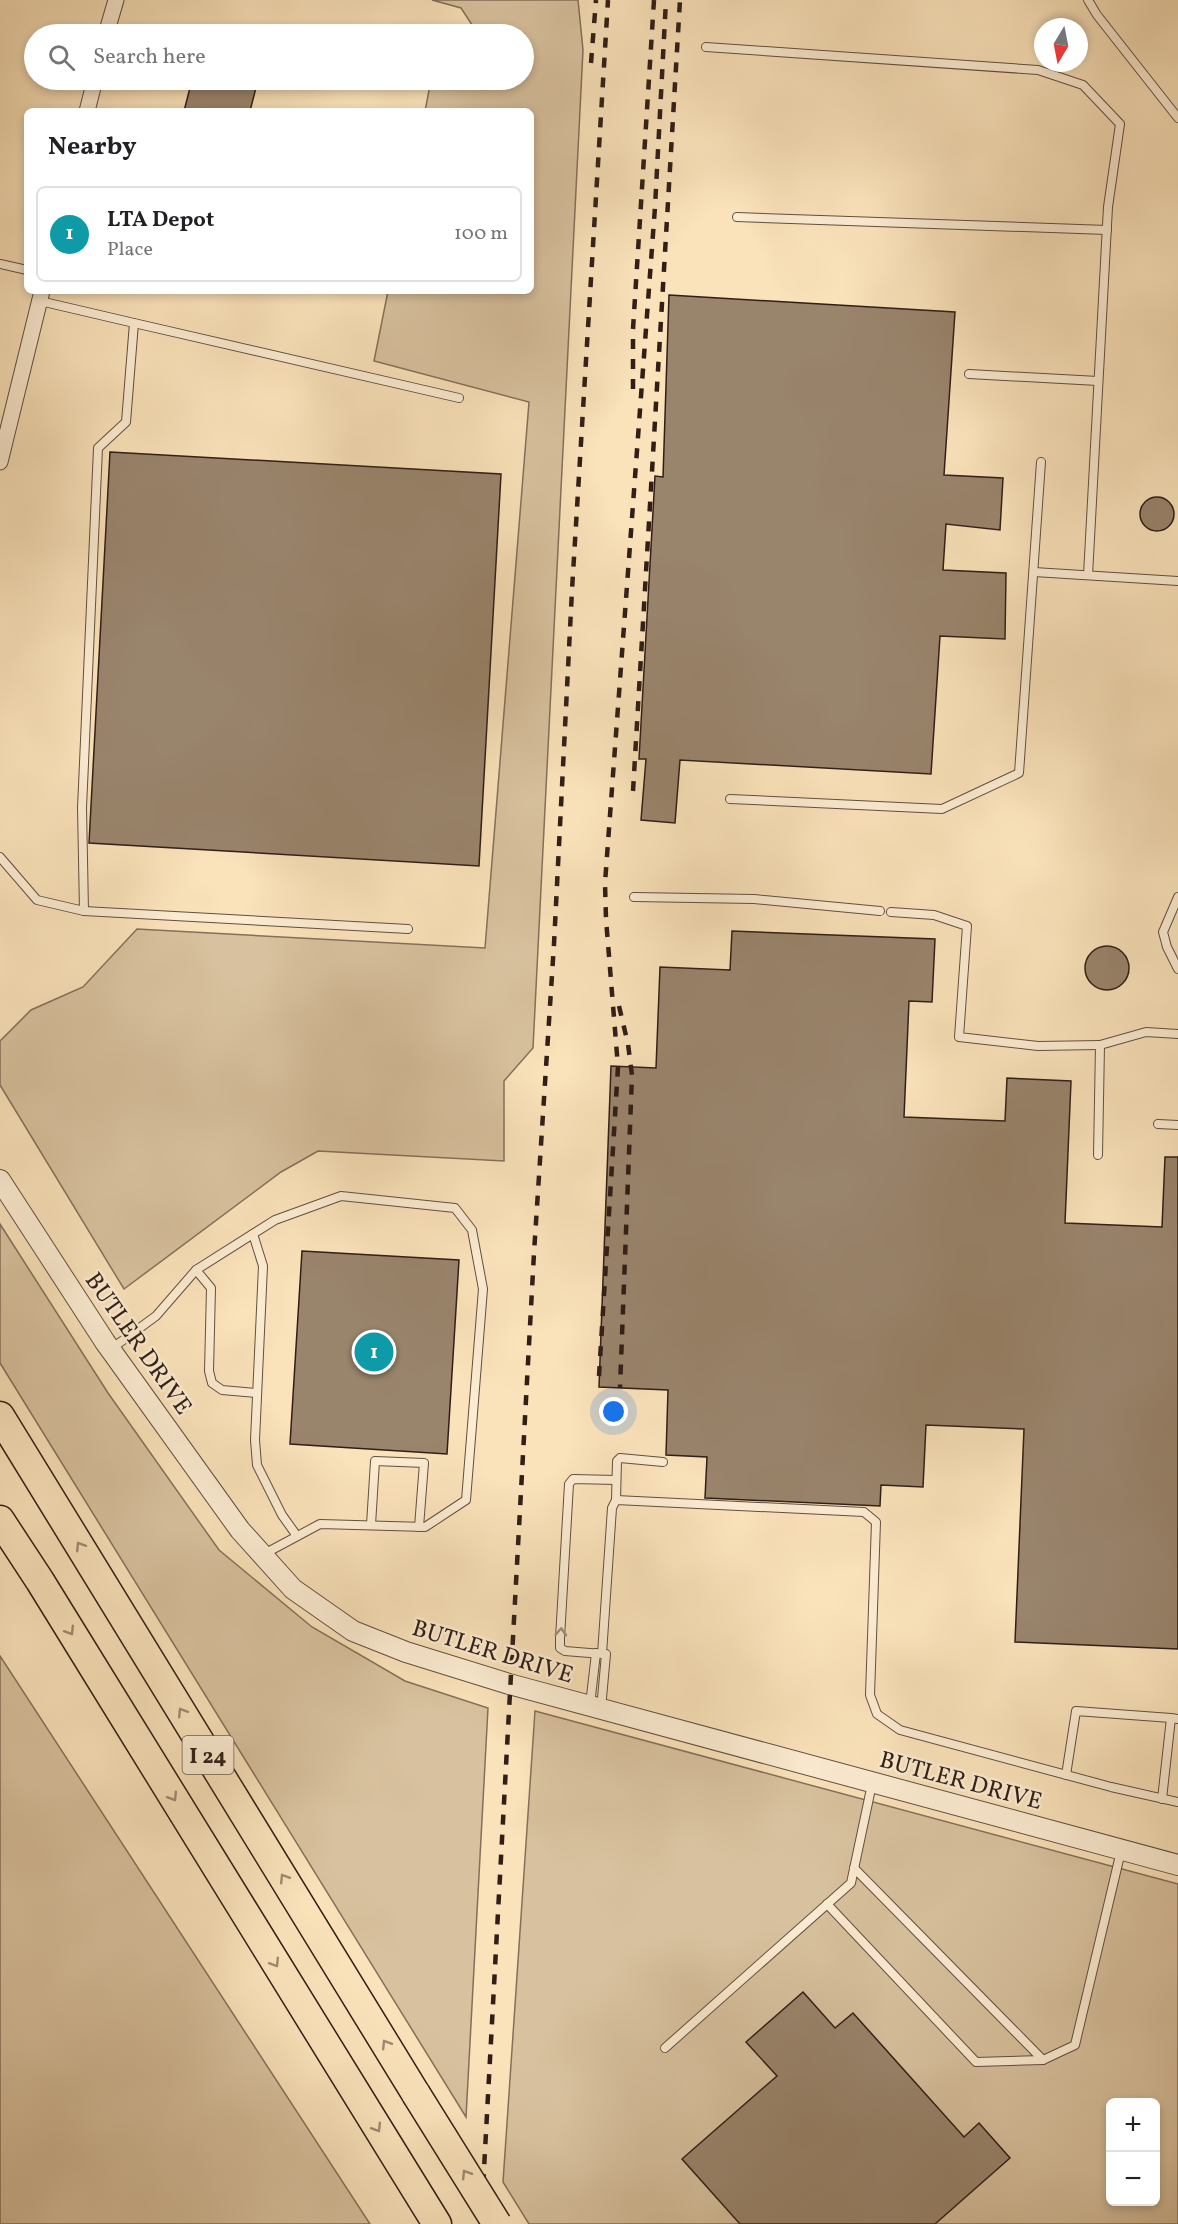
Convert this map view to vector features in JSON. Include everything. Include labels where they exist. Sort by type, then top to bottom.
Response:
[{"type":"highway","name":"I 24","points":[[0,1416],[497,2224]]},
{"type":"highway","name":"I 24","points":[[0,1520],[40,1581],[436,2224]]},
{"type":"street","points":[[109,24],[116,0]]},
{"type":"street","points":[[88,108],[92,90]]},
{"type":"street","points":[[0,462],[41,296]]},
{"type":"street","name":"BUTLER DRIVE","points":[[0,1180],[111,1349],[240,1530],[293,1589],[353,1631],[406,1652],[509,1684],[1178,1865]]},
{"type":"lane","points":[[1088,0],[1097,15],[1178,118]]},
{"type":"lane","points":[[706,47],[1038,70],[1083,85],[1120,124],[1107,230],[1088,575]]},
{"type":"lane","points":[[737,217],[1107,230]]},
{"type":"lane","points":[[0,264],[24,269]]},
{"type":"lane","points":[[41,296],[134,323],[459,398]]},
{"type":"lane","points":[[84,911],[82,808],[98,448],[126,422],[134,323]]},
{"type":"lane","points":[[969,374],[1098,381]]},
{"type":"lane","points":[[730,799],[942,809],[1019,773],[1041,462]]},
{"type":"lane","points":[[1034,572],[1178,581]]},
{"type":"lane","points":[[0,857],[37,900],[84,911],[408,929]]},
{"type":"lane","points":[[634,897],[754,899],[880,910]]},
{"type":"lane","points":[[1178,897],[1163,932],[1167,947],[1178,969]]},
{"type":"lane","points":[[891,912],[934,915],[967,926],[959,1037],[1038,1046],[1100,1045],[1146,1032],[1178,1034]]},
{"type":"lane","points":[[1098,1155],[1100,1045]]},
{"type":"lane","points":[[1158,1124],[1178,1125]]},
{"type":"lane","points":[[111,1349],[156,1316],[195,1270],[275,1220],[341,1196],[455,1209],[472,1230],[483,1289],[466,1500],[425,1527],[320,1524],[262,1554]]},
{"type":"lane","points":[[253,1234],[263,1266],[255,1440],[257,1465],[282,1515],[297,1536]]},
{"type":"lane","points":[[195,1270],[211,1288],[209,1371],[212,1383],[222,1390],[257,1393]]},
{"type":"lane","points":[[596,1708],[612,1508],[616,1500],[617,1461],[620,1458],[663,1462]]},
{"type":"lane","points":[[371,1525],[375,1461],[424,1463],[419,1527]]},
{"type":"lane","points":[[601,1654],[565,1651],[560,1648],[569,1484],[573,1479],[616,1480]]},
{"type":"lane","points":[[616,1500],[864,1512],[876,1522],[870,1695],[877,1714],[900,1730],[1066,1775],[1178,1802]]},
{"type":"lane","points":[[1066,1775],[1076,1711],[1175,1718],[1162,1799]]},
{"type":"lane","points":[[665,2048],[851,1883],[872,1783]]},
{"type":"lane","points":[[827,1904],[976,2062],[1043,2060],[1075,2045],[1122,1850]]},
{"type":"lane","points":[[854,1868],[1043,2060]]},
{"type":"shaded area","points":[[432,0],[578,0],[583,50],[533,1048],[504,1081],[504,1161],[318,1151],[281,1172],[124,1289],[0,1085],[0,1041],[31,1010],[83,987],[137,929],[485,948],[529,402],[374,361],[387,294],[534,294],[534,108],[426,108],[429,90],[534,90],[534,24],[471,24],[461,8]]},
{"type":"shaded area","points":[[0,1224],[108,1393],[219,1550],[312,1627],[405,1681],[488,1708],[466,2117],[0,1363]]},
{"type":"shaded area","points":[[0,1656],[370,2224],[0,2224]]},
{"type":"shaded area","points":[[535,1711],[1178,1884],[1178,2224],[529,2224],[503,2182]]},
{"type":"building","points":[[189,90],[255,90],[251,108],[185,108]]},
{"type":"building","points":[[669,295],[955,312],[944,475],[1003,478],[1000,530],[946,524],[943,570],[1006,573],[1005,639],[940,636],[931,774],[680,760],[675,823],[641,820],[646,759],[639,759],[655,476],[663,477]]},
{"type":"building","points":[[110,452],[501,474],[479,866],[89,843]]},
{"type":"building","points":[[1157,497],[1169,502],[1174,514],[1169,526],[1157,531],[1145,526],[1140,514],[1145,502]]},
{"type":"building","points":[[732,931],[935,939],[932,1002],[909,1001],[904,1117],[1005,1121],[1007,1078],[1071,1081],[1065,1223],[1162,1227],[1165,1157],[1178,1157],[1178,1649],[1015,1642],[1024,1429],[926,1425],[923,1487],[881,1485],[880,1506],[705,1498],[707,1457],[666,1455],[668,1390],[599,1387],[611,1066],[656,1068],[660,967],[730,970]]},
{"type":"building","points":[[1107,946],[1116,947],[1123,952],[1128,959],[1128,977],[1123,984],[1116,989],[1107,990],[1098,989],[1091,984],[1086,977],[1085,968],[1086,959],[1091,952],[1098,947]]},
{"type":"building","points":[[302,1251],[459,1260],[447,1454],[290,1444]]},
{"type":"building","points":[[803,1992],[835,2028],[853,2013],[964,2137],[979,2123],[1010,2158],[935,2224],[740,2224],[682,2159],[777,2076],[746,2042]]},
{"type":"railway","points":[[591,63],[596,0]]},
{"type":"railway","points":[[481,2224],[534,1253],[608,0]]},
{"type":"railway","points":[[633,389],[633,329],[654,0]]},
{"type":"railway","points":[[599,1376],[618,1067],[605,883],[655,207],[666,0]]},
{"type":"railway","points":[[633,791],[680,0]]},
{"type":"railway","points":[[619,1006],[628,1044],[632,1075],[620,1388]]},
{"type":"place","name":"LTA Depot","points":[[374,1352]]}]
